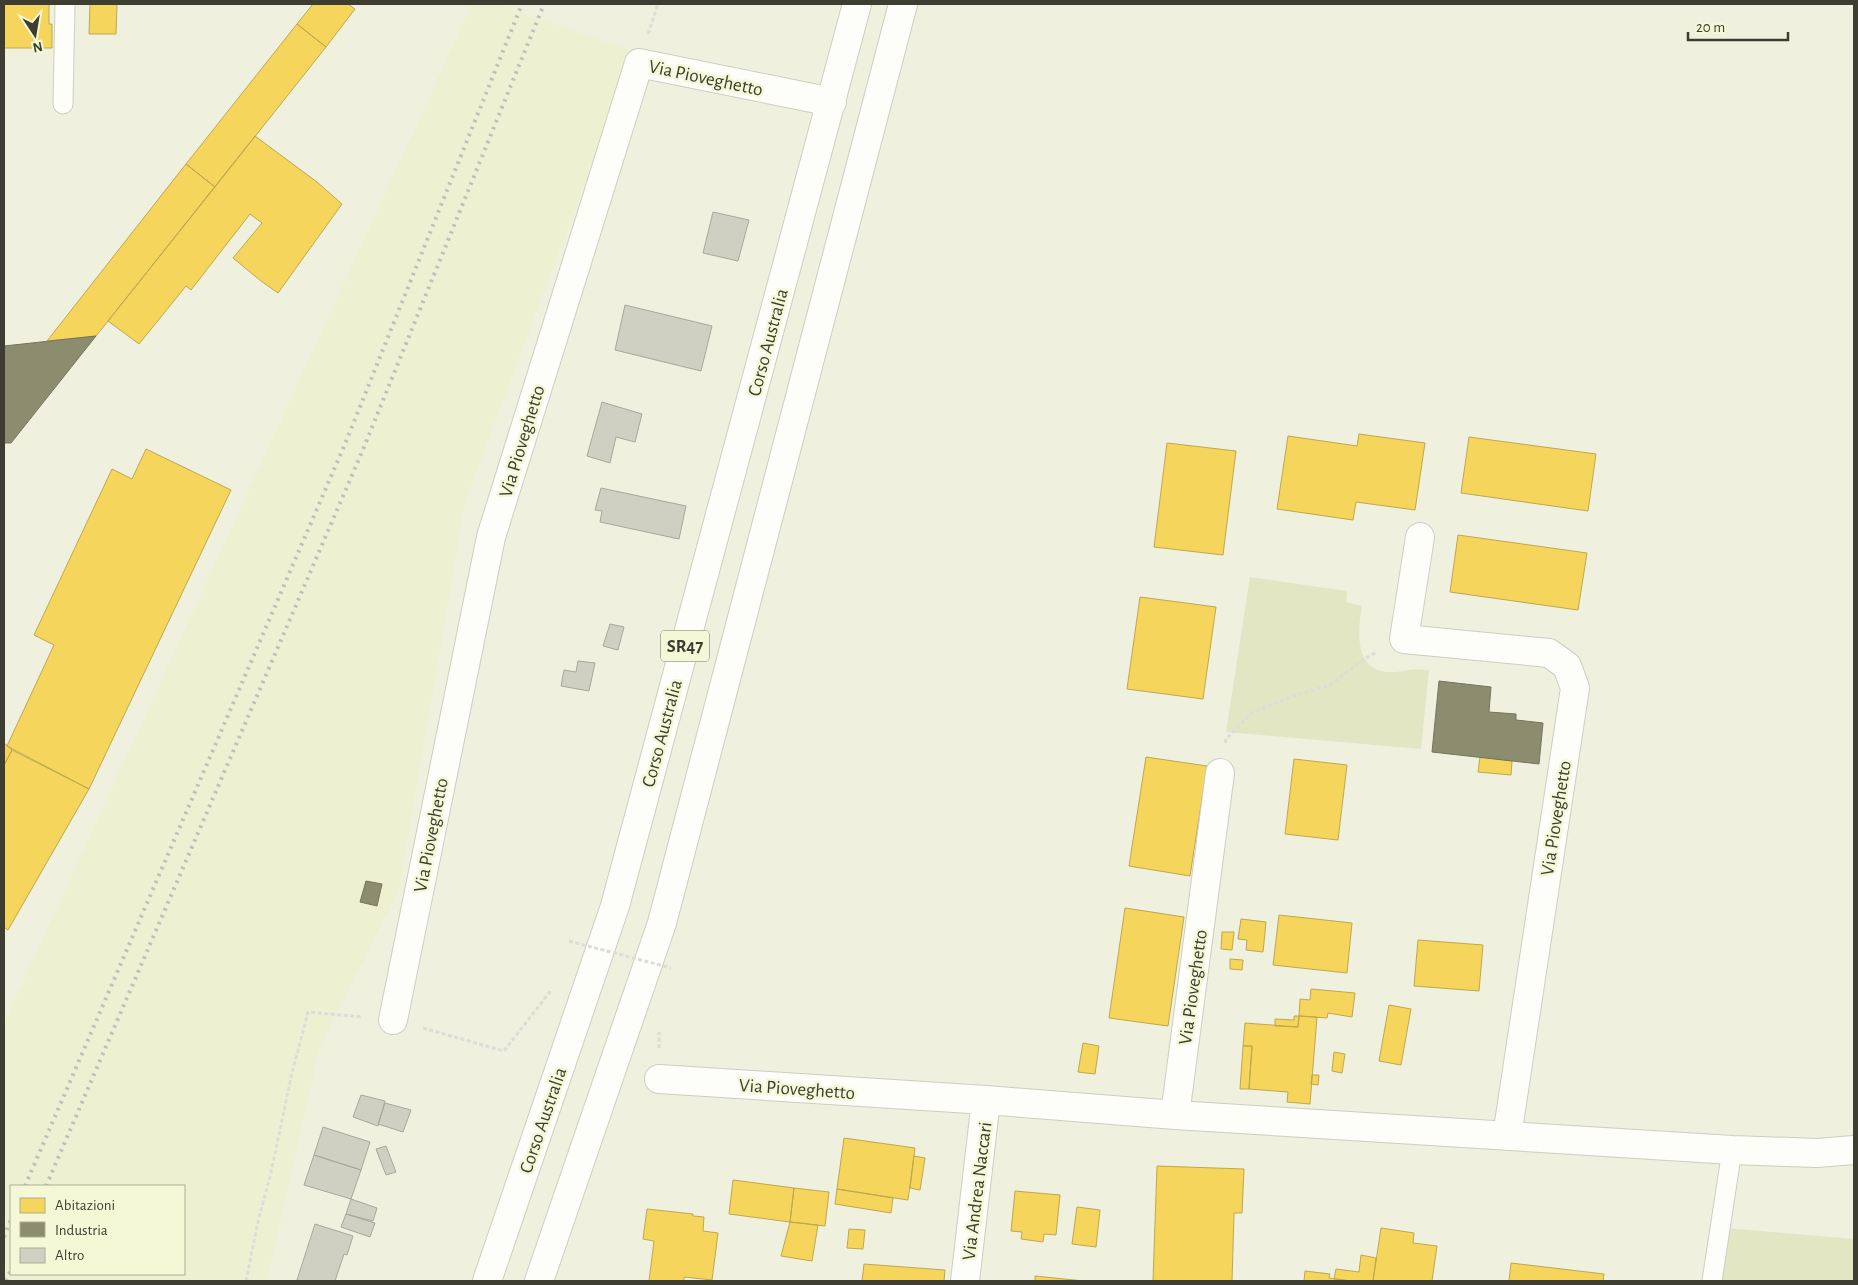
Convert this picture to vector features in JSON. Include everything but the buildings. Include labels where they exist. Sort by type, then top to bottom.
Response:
[{"type":"main road","name":"Corso Australia","points":[[487,1281],[615,906],[857,4]]},
{"type":"main road","name":"SR47","points":[[539,1281],[662,923],[902,4]]},
{"type":"main road","name":"Via Pioveghetto","points":[[393,1020],[490,537],[639,63],[832,102]]},
{"type":"main road","points":[[1404,639],[1420,537]]},
{"type":"main road","name":"Via Pioveghetto","points":[[1404,639],[1549,653],[1567,666],[1574,688],[1506,1136]]},
{"type":"main road","name":"Via Pioveghetto","points":[[1175,1114],[1220,773]]},
{"type":"main road","name":"Via Pioveghetto","points":[[659,1079],[1732,1150],[1817,1153],[1854,1150]]},
{"type":"main road","name":"Via Andrea Naccari","points":[[965,1281],[986,1100]]},
{"type":"lane","points":[[63,104],[65,4]]},
{"type":"lane","points":[[1712,1281],[1732,1150]]},
{"type":"path","points":[[1220,773],[1226,738],[1253,712],[1291,697],[1330,685],[1364,658],[1404,639]]},
{"type":"path","points":[[566,950],[569,941],[671,968]]},
{"type":"path","points":[[246,1281],[259,1216],[270,1177],[292,1073],[308,1012],[393,1020],[504,1051],[555,985]]},
{"type":"shaded area","points":[[472,4],[499,4],[634,52],[465,503],[399,890],[320,1046],[267,1281],[4,1281],[4,1023]]},
{"type":"shaded area","points":[[1250,577],[1347,591],[1346,602],[1362,606],[1359,640],[1365,660],[1372,667],[1382,671],[1395,672],[1429,670],[1421,749],[1226,732]]},
{"type":"shaded area","points":[[1725,1228],[1854,1239],[1854,1281],[1718,1281]]},
{"type":"railway","points":[[25,1185],[345,444],[522,4]]},
{"type":"railway","points":[[46,1185],[362,452],[544,4]]},
{"type":"railway","points":[[4,1237],[10,1222]]},
{"type":"railway","points":[[6,1281],[10,1271]]}]
